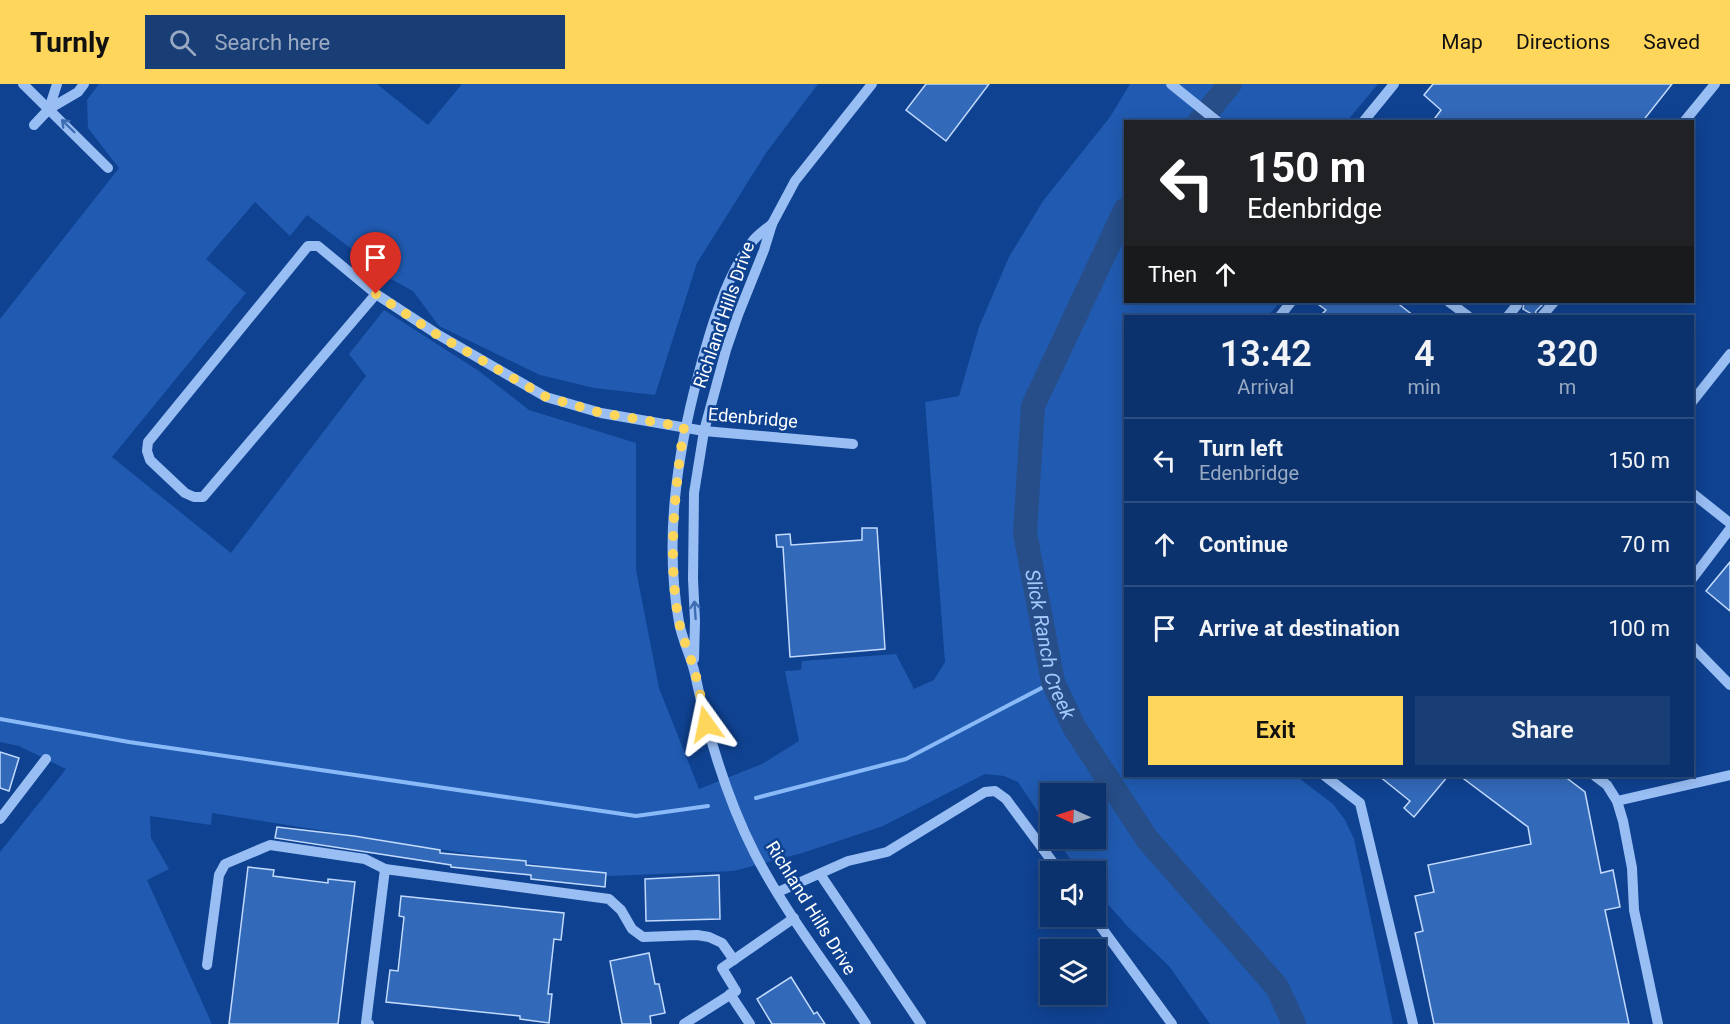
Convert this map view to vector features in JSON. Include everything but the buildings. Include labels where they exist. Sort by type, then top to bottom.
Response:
[{"type":"street","points":[[22,84],[108,168]]},
{"type":"street","points":[[49,109],[57,84]]},
{"type":"street","points":[[34,125],[49,109],[78,92],[84,84]]},
{"type":"street","name":"Richland Hills Drive","points":[[694,669],[694,493],[704,431],[726,350],[765,250],[772,224],[795,181],[872,84]]},
{"type":"street","points":[[1171,84],[1216,120]]},
{"type":"street","points":[[1365,120],[1394,84]]},
{"type":"street","points":[[1686,120],[1714,84]]},
{"type":"street","name":"Richland Hills Drive","points":[[772,224],[752,242],[727,288],[706,344],[684,427],[675,502],[673,548],[679,624],[694,669],[706,724],[720,769],[755,854],[794,918],[866,1024]]},
{"type":"street","name":"Edenbridge","points":[[376,294],[203,497],[194,497],[185,493],[150,460],[147,451],[148,442],[308,246],[318,246],[376,294],[436,334],[546,397],[601,413],[704,431],[853,444]]},
{"type":"street","points":[[1281,315],[1290,303]]},
{"type":"street","points":[[1450,303],[1467,315]]},
{"type":"street","points":[[1543,315],[1553,303]]},
{"type":"street","points":[[1509,315],[1517,305]]},
{"type":"street","points":[[1694,399],[1730,354]]},
{"type":"street","points":[[1694,495],[1730,523]]},
{"type":"street","points":[[1694,576],[1730,529]]},
{"type":"street","points":[[1694,648],[1730,685]]},
{"type":"street","points":[[0,819],[46,759]]},
{"type":"street","points":[[1617,801],[1730,775]]},
{"type":"street","points":[[1326,777],[1360,803],[1413,1024]]},
{"type":"street","points":[[1596,777],[1607,785],[1617,801],[1623,820],[1632,868],[1633,900],[1658,1024]]},
{"type":"street","points":[[778,892],[848,861],[887,852],[985,792],[996,791],[1006,799],[1052,861]]},
{"type":"street","points":[[207,965],[219,875],[225,864],[270,844],[365,859],[385,870],[609,899],[621,910],[632,929],[643,937],[697,935],[709,937],[722,943],[734,960]]},
{"type":"street","points":[[367,1024],[385,870]]},
{"type":"street","points":[[820,874],[921,1024]]},
{"type":"street","points":[[684,1024],[736,991],[722,968],[794,918]]},
{"type":"street","points":[[1101,927],[1172,1024]]},
{"type":"street","points":[[730,994],[750,1024]]},
{"type":"shaded area","points":[[99,84],[377,84],[428,125],[462,84],[818,84],[766,153],[697,263],[655,395],[594,388],[540,375],[439,326],[413,291],[391,279],[307,215],[290,236],[255,202],[206,259],[246,293],[112,457],[231,553],[366,376],[349,354],[384,310],[479,371],[529,410],[636,443],[636,570],[659,688],[699,789],[762,764],[799,741],[785,671],[801,670],[802,661],[896,654],[914,689],[934,680],[945,662],[925,402],[959,396],[979,327],[1009,257],[1043,201],[1110,117],[1130,84],[1378,84],[1348,120],[1124,120],[1124,303],[1279,303],[1269,315],[1124,315],[1124,777],[1297,777],[1333,804],[1345,820],[1354,839],[1393,1024],[1210,1024],[1169,966],[1106,902],[1106,861],[1072,861],[1063,849],[1106,849],[1106,783],[1040,783],[1040,815],[1018,782],[1004,776],[985,774],[883,826],[802,853],[734,871],[609,876],[212,813],[211,825],[150,816],[151,838],[169,869],[147,880],[212,1024],[0,1024],[0,852],[66,769],[19,746],[0,742],[0,319],[119,168],[88,128],[87,100]]},
{"type":"waterway","name":"Slick Ranch Creek","points":[[1201,120],[1230,84]]},
{"type":"waterway","name":"Slick Ranch Creek","points":[[1124,212],[1033,406],[1025,533],[1053,682],[1074,727],[1147,839],[1277,987],[1294,1024]]},
{"type":"waterway","points":[[756,798],[906,759],[1053,682]]},
{"type":"waterway","points":[[0,719],[129,742],[636,816],[708,806]]},
{"type":"route","points":[[376,294],[436,334],[546,397],[601,413],[684,427],[675,502],[674,580],[679,624],[694,669],[706,724]]}]
